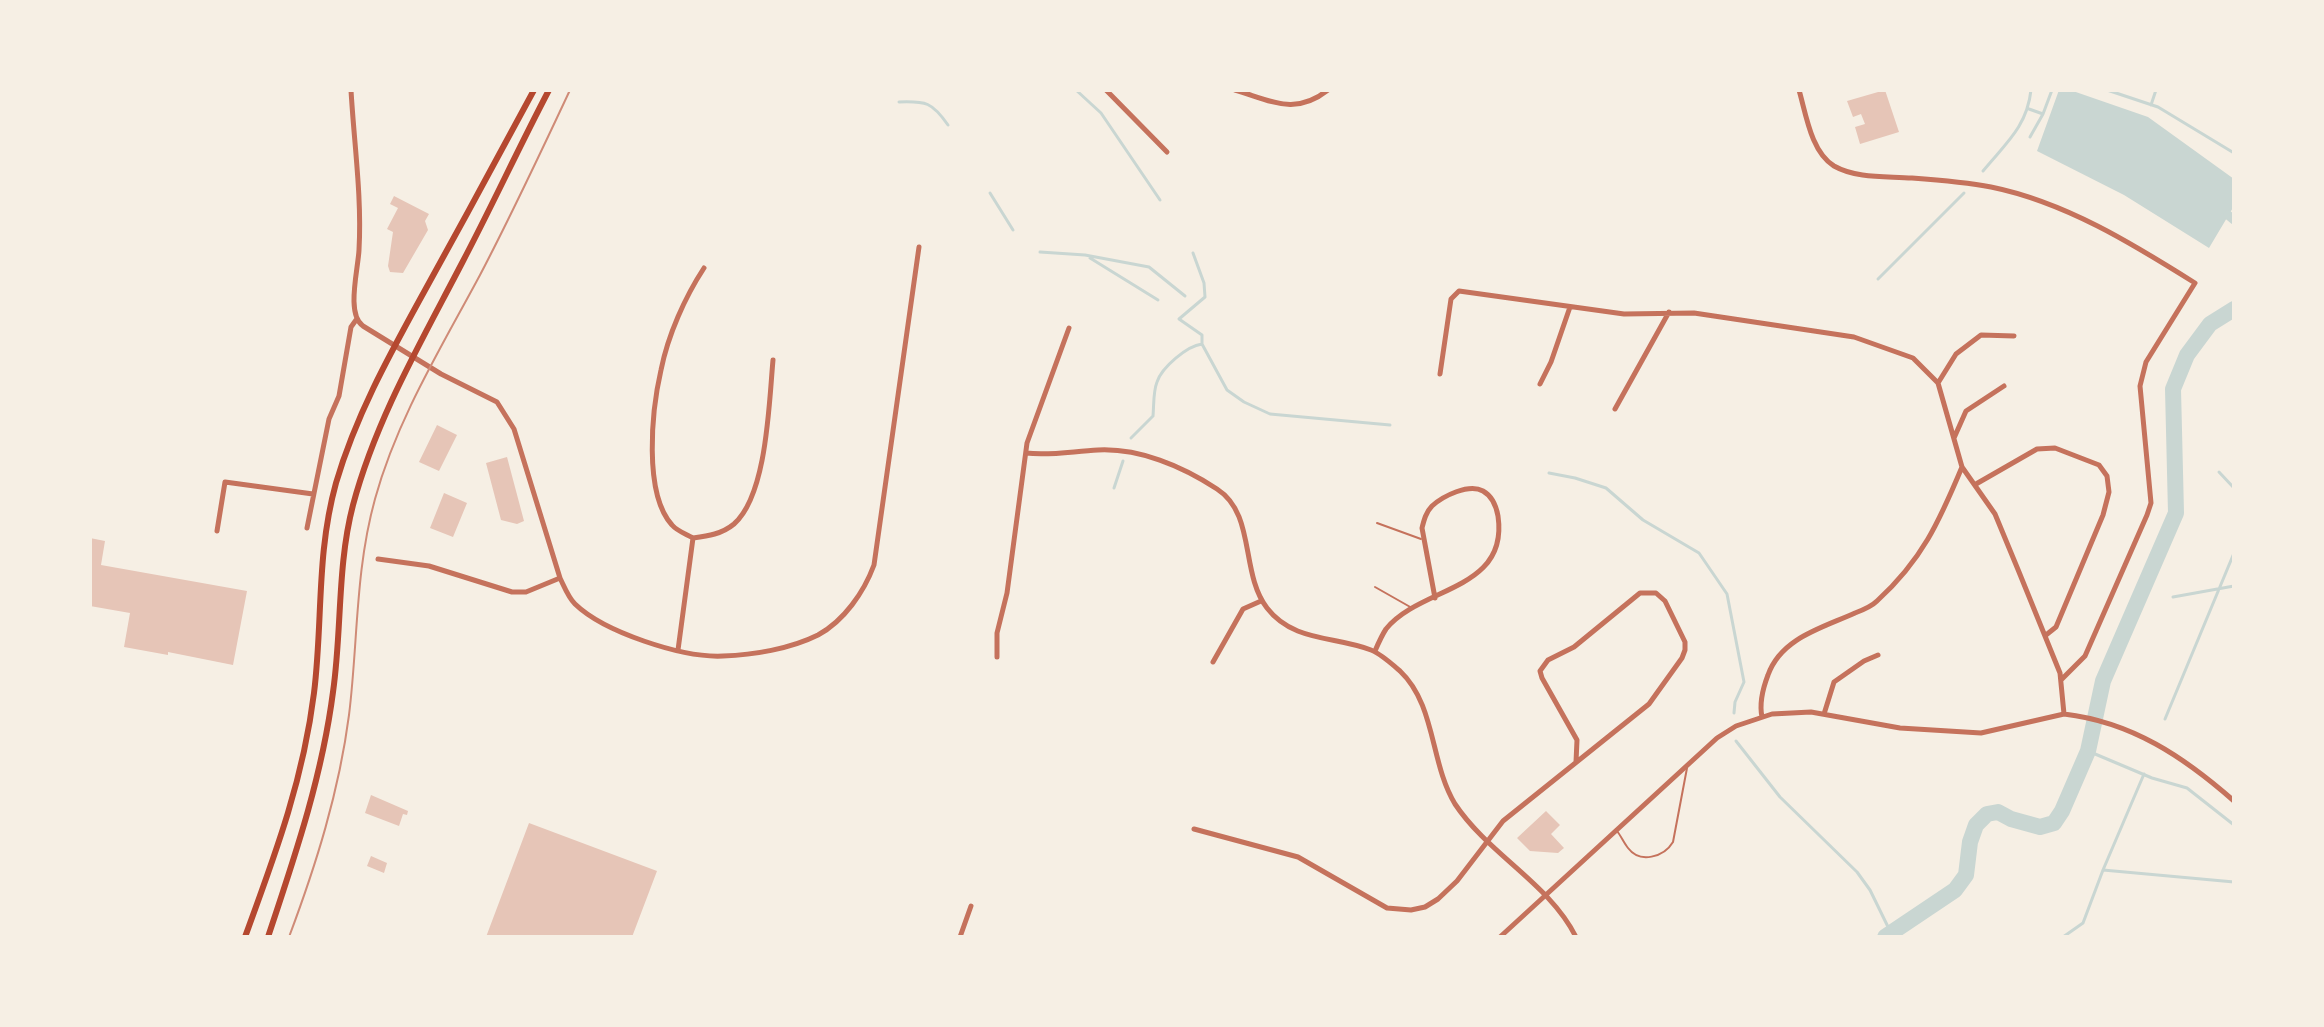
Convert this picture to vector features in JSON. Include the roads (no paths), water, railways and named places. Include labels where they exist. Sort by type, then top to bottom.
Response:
[{"type":"main road","points":[[245,937],[280,844],[305,743],[316,669],[322,552],[335,487],[359,416],[534,90]]},
{"type":"main road","points":[[268,937],[304,832],[323,752],[334,688],[344,556],[352,508],[375,438],[413,356],[549,90]]},
{"type":"street","points":[[307,528],[329,419],[339,396],[351,327],[356,320],[358,200],[351,90]]},
{"type":"street","points":[[1106,90],[1167,152]]},
{"type":"street","points":[[1235,90],[1295,105],[1310,103],[1328,90]]},
{"type":"street","points":[[1799,90],[1819,150],[1836,167],[1856,174],[1964,183],[2021,195],[2134,245],[2195,283],[2146,362],[2140,386],[2151,503],[2147,515],[2085,656],[2061,680]]},
{"type":"street","points":[[356,320],[395,346],[497,402],[508,416],[560,578],[575,603],[604,624],[678,650],[721,656],[794,644],[818,635],[832,625],[859,596],[869,579],[877,550],[919,247]]},
{"type":"street","points":[[704,268],[693,284],[660,370],[651,469],[660,505],[673,526],[693,538],[723,531],[741,516],[750,502],[765,441],[773,360]]},
{"type":"street","points":[[1440,374],[1451,299],[1459,291],[1624,314],[1669,312],[1854,337],[1913,358],[1938,383],[1962,467],[1995,514],[2046,635],[2061,680],[2064,714]]},
{"type":"street","points":[[1540,384],[1570,307]]},
{"type":"street","points":[[1615,409],[1669,312]]},
{"type":"street","points":[[997,657],[997,633],[1007,593],[1033,421],[1069,328]]},
{"type":"street","points":[[1938,383],[1956,354],[1981,335],[2014,336]]},
{"type":"street","points":[[1953,440],[1966,411],[2004,386]]},
{"type":"street","points":[[1976,484],[2037,449],[2055,448],[2099,465],[2107,476],[2109,492],[2095,539],[2056,627],[2046,635]]},
{"type":"street","points":[[1026,453],[1040,455],[1099,449],[1134,451],[1216,488],[1227,496],[1238,512],[1252,577],[1269,612],[1288,627],[1316,638],[1375,651],[1412,685],[1456,805],[1486,841],[1553,900],[1576,937]]},
{"type":"street","points":[[1762,717],[1764,687],[1770,668],[1782,649],[1874,604],[1916,561],[1942,515],[1962,467]]},
{"type":"street","points":[[217,531],[225,482],[313,494]]},
{"type":"street","points":[[1375,651],[1386,630],[1414,609],[1435,598],[1478,571],[1491,560],[1499,543],[1497,509],[1491,497],[1480,489],[1460,490],[1432,506],[1422,528],[1435,598]]},
{"type":"street","points":[[678,650],[693,538]]},
{"type":"street","points":[[378,559],[429,566],[512,592],[526,592],[560,578]]},
{"type":"street","points":[[1194,829],[1298,857],[1387,908],[1425,907],[1457,881],[1503,821],[1649,704],[1682,658],[1685,642],[1665,601],[1656,593],[1640,593],[1574,647],[1543,665],[1540,671],[1577,740],[1576,762]]},
{"type":"street","points":[[1213,662],[1243,609],[1261,601]]},
{"type":"street","points":[[1824,714],[1834,682],[1878,655]]},
{"type":"street","points":[[1500,937],[1688,763],[1727,732],[1772,714],[1824,714],[1900,728],[1981,733],[2064,714],[2078,715],[2140,733],[2174,753],[2234,801]]},
{"type":"street","points":[[960,937],[971,906]]},
{"type":"lane","points":[[1377,523],[1424,540]]},
{"type":"lane","points":[[1375,587],[1414,609]]},
{"type":"lane","points":[[1616,830],[1637,856],[1653,857],[1669,849],[1688,763]]},
{"type":"waterway","points":[[1076,90],[1101,113],[1160,200]]},
{"type":"waterway","points":[[1983,171],[2020,125],[2031,90]]},
{"type":"waterway","points":[[2030,137],[2052,90]]},
{"type":"waterway","points":[[2107,90],[2158,107],[2234,153]]},
{"type":"waterway","points":[[2151,105],[2156,90]]},
{"type":"waterway","points":[[899,102],[928,104],[948,125]]},
{"type":"waterway","points":[[2029,109],[2043,114]]},
{"type":"waterway","points":[[990,193],[1013,230]]},
{"type":"waterway","points":[[1878,279],[1964,193]]},
{"type":"waterway","points":[[2228,215],[2234,220]]},
{"type":"waterway","points":[[1040,252],[1085,255],[1149,267],[1185,296]]},
{"type":"waterway","points":[[1193,253],[1204,283],[1205,297],[1179,319],[1202,335],[1202,344],[1227,390],[1270,414],[1390,425]]},
{"type":"waterway","points":[[1090,258],[1158,300]]},
{"type":"waterway","points":[[1885,937],[1955,890],[1966,875],[1970,842],[1976,825],[1987,814],[1998,812],[2040,827],[2054,823],[2062,811],[2088,751],[2103,681],[2176,513],[2173,389],[2187,355],[2210,324],[2234,309]]},
{"type":"waterway","points":[[1131,438],[1153,416],[1154,394],[1164,370],[1182,353],[1202,344]]},
{"type":"waterway","points":[[1114,488],[1123,461]]},
{"type":"waterway","points":[[2219,472],[2234,488]]},
{"type":"waterway","points":[[1549,473],[1606,488],[1643,520],[1699,553],[1727,594],[1744,682],[1735,702],[1734,713]]},
{"type":"waterway","points":[[2165,719],[2234,553]]},
{"type":"waterway","points":[[2173,597],[2234,586]]},
{"type":"waterway","points":[[1736,741],[1780,797],[1857,872],[1870,890],[1891,933]]},
{"type":"waterway","points":[[2088,751],[2152,778],[2187,788],[2234,825]]},
{"type":"waterway","points":[[2103,870],[2144,774]]},
{"type":"waterway","points":[[2063,937],[2083,923],[2103,870],[2234,882]]},
{"type":"tram line","points":[[289,937],[317,855],[339,772],[349,715],[364,553],[384,469],[421,384],[492,252],[570,90]]}]
